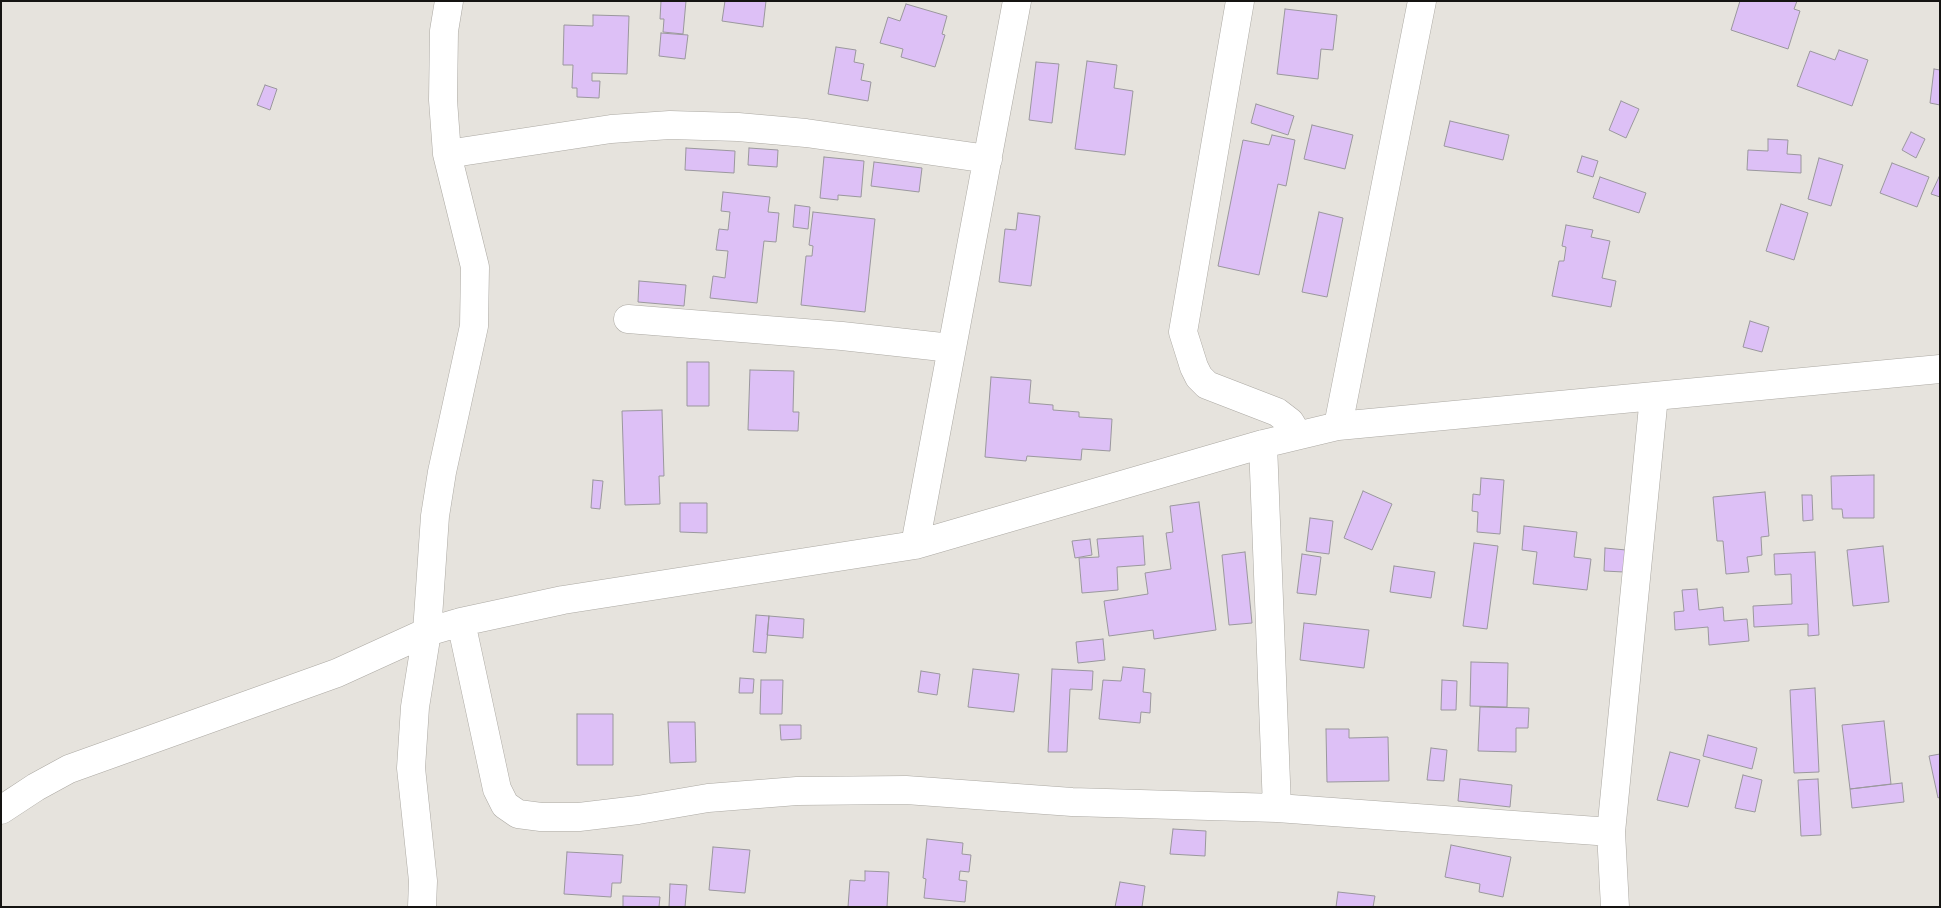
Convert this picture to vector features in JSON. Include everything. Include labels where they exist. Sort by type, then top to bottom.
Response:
[{"type":"street","points":[[422,907],[423,881],[412,768],[415,707],[427,632],[435,516],[442,472],[474,326],[475,267],[447,154],[443,100],[444,31],[449,1]]},
{"type":"street","points":[[915,546],[1017,1]]},
{"type":"street","points":[[1240,1],[1183,332],[1199,377],[1208,385],[1277,412],[1290,422],[1298,435]]},
{"type":"street","points":[[1338,426],[1422,1]]},
{"type":"street","points":[[447,154],[611,129],[670,125],[806,132],[988,159]]},
{"type":"street","points":[[628,319],[842,336],[952,348]]},
{"type":"street","points":[[1,810],[36,787],[69,769],[337,672],[427,632],[461,622],[563,600],[915,546],[1262,444],[1338,426],[1940,370]]},
{"type":"street","points":[[1614,907],[1611,832],[1654,396]]},
{"type":"street","points":[[1262,444],[1277,808]]},
{"type":"street","points":[[461,622],[497,789],[506,805],[518,814],[541,817],[579,817],[638,810],[708,798],[807,790],[906,790],[1072,802],[1277,808],[1611,832]]},
{"type":"building","points":[[661,1],[686,1],[683,34],[663,32],[664,19],[660,19]]},
{"type":"building","points":[[725,1],[766,1],[763,27],[722,21]]},
{"type":"building","points":[[1740,1],[1797,1],[1794,9],[1800,11],[1788,49],[1731,30]]},
{"type":"building","points":[[906,4],[947,16],[942,34],[945,35],[935,67],[901,57],[903,49],[880,43],[888,17],[900,21]]},
{"type":"building","points":[[1285,9],[1337,15],[1333,50],[1321,49],[1318,79],[1277,74]]},
{"type":"building","points":[[593,15],[629,16],[627,74],[592,73],[592,81],[600,81],[599,98],[577,97],[577,88],[572,88],[573,65],[563,65],[564,25],[593,26]]},
{"type":"building","points":[[661,33],[688,35],[685,59],[659,56]]},
{"type":"building","points":[[836,47],[856,50],[854,62],[864,64],[861,80],[871,82],[868,101],[828,94]]},
{"type":"building","points":[[1839,50],[1868,60],[1852,106],[1797,86],[1810,51],[1835,60]]},
{"type":"building","points":[[1087,61],[1117,65],[1114,88],[1133,91],[1125,155],[1075,149]]},
{"type":"building","points":[[1036,62],[1059,64],[1052,123],[1029,120]]},
{"type":"building","points":[[1934,69],[1940,70],[1940,105],[1930,103]]},
{"type":"building","points":[[265,85],[277,89],[270,110],[257,105]]},
{"type":"building","points":[[1621,101],[1639,109],[1626,138],[1609,130]]},
{"type":"building","points":[[1256,104],[1294,116],[1288,135],[1251,123]]},
{"type":"building","points":[[1450,121],[1509,135],[1503,160],[1444,146]]},
{"type":"building","points":[[1312,125],[1353,135],[1345,169],[1304,159]]},
{"type":"building","points":[[1911,132],[1925,139],[1916,158],[1902,150]]},
{"type":"building","points":[[1272,135],[1295,140],[1286,186],[1278,184],[1259,275],[1218,266],[1243,140],[1269,145]]},
{"type":"building","points":[[1768,139],[1788,140],[1787,154],[1801,155],[1801,173],[1747,170],[1748,150],[1768,151]]},
{"type":"building","points":[[686,148],[735,151],[734,173],[685,170]]},
{"type":"building","points":[[749,148],[778,150],[777,167],[748,165]]},
{"type":"building","points":[[1582,156],[1598,161],[1593,177],[1577,172]]},
{"type":"building","points":[[824,157],[864,161],[861,197],[838,195],[838,200],[820,198]]},
{"type":"building","points":[[1819,158],[1843,165],[1831,206],[1808,199]]},
{"type":"building","points":[[874,162],[922,168],[919,192],[871,186]]},
{"type":"building","points":[[1892,163],[1929,177],[1917,207],[1880,193]]},
{"type":"building","points":[[1600,177],[1646,193],[1639,213],[1593,198]]},
{"type":"building","points":[[1940,177],[1940,197],[1931,194]]},
{"type":"building","points":[[723,192],[770,197],[768,212],[779,213],[776,242],[764,241],[757,303],[710,298],[713,276],[725,278],[728,251],[716,250],[719,229],[728,230],[730,212],[721,211]]},
{"type":"building","points":[[1781,204],[1808,213],[1794,260],[1766,251]]},
{"type":"building","points":[[795,205],[810,207],[808,229],[793,227]]},
{"type":"building","points":[[813,212],[875,219],[865,312],[801,305],[806,256],[812,256],[813,246],[809,245]]},
{"type":"building","points":[[1319,212],[1343,218],[1327,297],[1302,292]]},
{"type":"building","points":[[1018,213],[1040,216],[1031,286],[999,282],[1005,229],[1016,230]]},
{"type":"building","points":[[1566,225],[1593,230],[1591,237],[1610,241],[1602,278],[1616,281],[1611,307],[1552,296],[1559,261],[1564,261],[1566,247],[1562,246]]},
{"type":"building","points":[[639,281],[686,285],[684,306],[638,302]]},
{"type":"building","points":[[1750,321],[1769,327],[1762,352],[1743,347]]},
{"type":"building","points":[[687,362],[709,362],[709,406],[687,406]]},
{"type":"building","points":[[750,370],[794,371],[793,412],[799,412],[798,431],[748,430]]},
{"type":"building","points":[[991,377],[1031,380],[1029,403],[1053,405],[1053,410],[1079,412],[1079,417],[1112,419],[1110,451],[1082,449],[1081,460],[1027,456],[1026,461],[985,457]]},
{"type":"building","points":[[662,410],[664,476],[659,476],[660,504],[625,505],[622,411]]},
{"type":"building","points":[[1874,475],[1874,518],[1843,518],[1842,509],[1832,509],[1831,476]]},
{"type":"building","points":[[1481,478],[1504,480],[1500,534],[1477,532],[1478,512],[1472,511],[1473,494],[1480,495]]},
{"type":"building","points":[[593,480],[603,481],[600,509],[591,508]]},
{"type":"building","points":[[1363,491],[1392,504],[1372,550],[1344,538]]},
{"type":"building","points":[[1765,492],[1769,536],[1761,537],[1762,555],[1747,557],[1749,572],[1726,574],[1723,541],[1717,541],[1713,497]]},
{"type":"building","points":[[1802,495],[1812,495],[1813,520],[1803,521]]},
{"type":"building","points":[[1199,502],[1216,630],[1154,639],[1153,630],[1109,636],[1104,601],[1148,594],[1145,573],[1171,569],[1166,533],[1173,532],[1170,506]]},
{"type":"building","points":[[680,503],[707,503],[707,533],[680,532]]},
{"type":"building","points":[[1310,518],[1333,521],[1329,554],[1306,551]]},
{"type":"building","points":[[1524,526],[1577,532],[1574,557],[1591,559],[1587,590],[1533,584],[1537,552],[1522,550]]},
{"type":"building","points":[[1143,536],[1145,565],[1117,567],[1118,590],[1082,593],[1079,558],[1099,557],[1097,539]]},
{"type":"building","points":[[1090,539],[1092,555],[1075,558],[1072,541]]},
{"type":"building","points":[[1474,543],[1498,546],[1487,629],[1463,626]]},
{"type":"building","points":[[1883,546],[1889,602],[1853,606],[1847,550]]},
{"type":"building","points":[[1605,548],[1626,550],[1624,572],[1604,571]]},
{"type":"building","points":[[1245,552],[1252,623],[1229,625],[1222,555]]},
{"type":"building","points":[[1815,552],[1819,635],[1808,636],[1808,624],[1754,627],[1753,606],[1792,604],[1791,574],[1775,575],[1774,554]]},
{"type":"building","points":[[1302,554],[1321,557],[1316,595],[1297,593]]},
{"type":"building","points":[[1394,566],[1435,572],[1431,598],[1390,592]]},
{"type":"building","points":[[1697,589],[1699,610],[1723,607],[1724,621],[1747,619],[1749,641],[1709,645],[1708,627],[1675,630],[1674,612],[1684,611],[1682,590]]},
{"type":"building","points":[[756,615],[769,616],[766,653],[753,652]]},
{"type":"building","points":[[769,616],[804,619],[803,638],[767,635]]},
{"type":"building","points":[[1304,623],[1369,630],[1364,668],[1300,660]]},
{"type":"building","points":[[1103,639],[1105,660],[1078,663],[1076,642]]},
{"type":"building","points":[[1471,662],[1508,663],[1507,707],[1470,706]]},
{"type":"building","points":[[1123,667],[1145,669],[1143,692],[1151,693],[1150,713],[1141,712],[1140,723],[1099,719],[1103,680],[1121,681]]},
{"type":"building","points":[[973,669],[1019,674],[1014,712],[968,707]]},
{"type":"building","points":[[1052,669],[1093,671],[1092,690],[1070,689],[1067,752],[1048,752]]},
{"type":"building","points":[[921,671],[940,674],[937,695],[918,692]]},
{"type":"building","points":[[740,678],[754,679],[753,693],[739,693]]},
{"type":"building","points":[[761,680],[783,680],[782,714],[760,714]]},
{"type":"building","points":[[1442,680],[1457,681],[1456,710],[1441,710]]},
{"type":"building","points":[[1815,688],[1819,772],[1794,773],[1790,690]]},
{"type":"building","points":[[1480,707],[1529,708],[1528,728],[1516,728],[1516,752],[1478,751]]},
{"type":"building","points":[[577,714],[613,714],[613,765],[577,765]]},
{"type":"building","points":[[1884,721],[1891,784],[1850,789],[1842,725]]},
{"type":"building","points":[[668,722],[695,722],[696,762],[670,763]]},
{"type":"building","points":[[780,725],[801,725],[801,739],[781,740]]},
{"type":"building","points":[[1326,729],[1349,729],[1349,738],[1388,737],[1389,781],[1327,782]]},
{"type":"building","points":[[1708,735],[1757,748],[1752,769],[1703,756]]},
{"type":"building","points":[[1431,748],[1447,750],[1444,781],[1427,780]]},
{"type":"building","points":[[1670,752],[1700,760],[1688,807],[1657,800]]},
{"type":"building","points":[[1940,754],[1940,797],[1938,798],[1929,756]]},
{"type":"building","points":[[1743,775],[1762,780],[1755,812],[1735,808]]},
{"type":"building","points":[[1460,779],[1512,785],[1510,807],[1458,801]]},
{"type":"building","points":[[1818,779],[1821,835],[1801,836],[1798,780]]},
{"type":"building","points":[[1902,783],[1904,802],[1852,808],[1850,789]]},
{"type":"building","points":[[1173,829],[1206,831],[1205,856],[1170,854]]},
{"type":"building","points":[[927,839],[963,843],[962,854],[971,855],[969,872],[960,871],[959,880],[967,881],[965,902],[924,898],[926,879],[923,878]]},
{"type":"building","points":[[1451,845],[1511,857],[1503,897],[1479,892],[1480,884],[1445,877]]},
{"type":"building","points":[[713,847],[750,850],[745,893],[709,890]]},
{"type":"building","points":[[567,852],[623,855],[621,883],[612,883],[611,897],[564,894]]},
{"type":"building","points":[[865,871],[889,872],[887,907],[848,907],[850,880],[865,881]]},
{"type":"building","points":[[1120,882],[1145,886],[1142,907],[1115,907]]},
{"type":"building","points":[[670,884],[687,885],[685,907],[669,907]]},
{"type":"building","points":[[1338,892],[1375,896],[1373,907],[1336,907]]},
{"type":"building","points":[[623,896],[660,897],[659,907],[623,907]]}]
